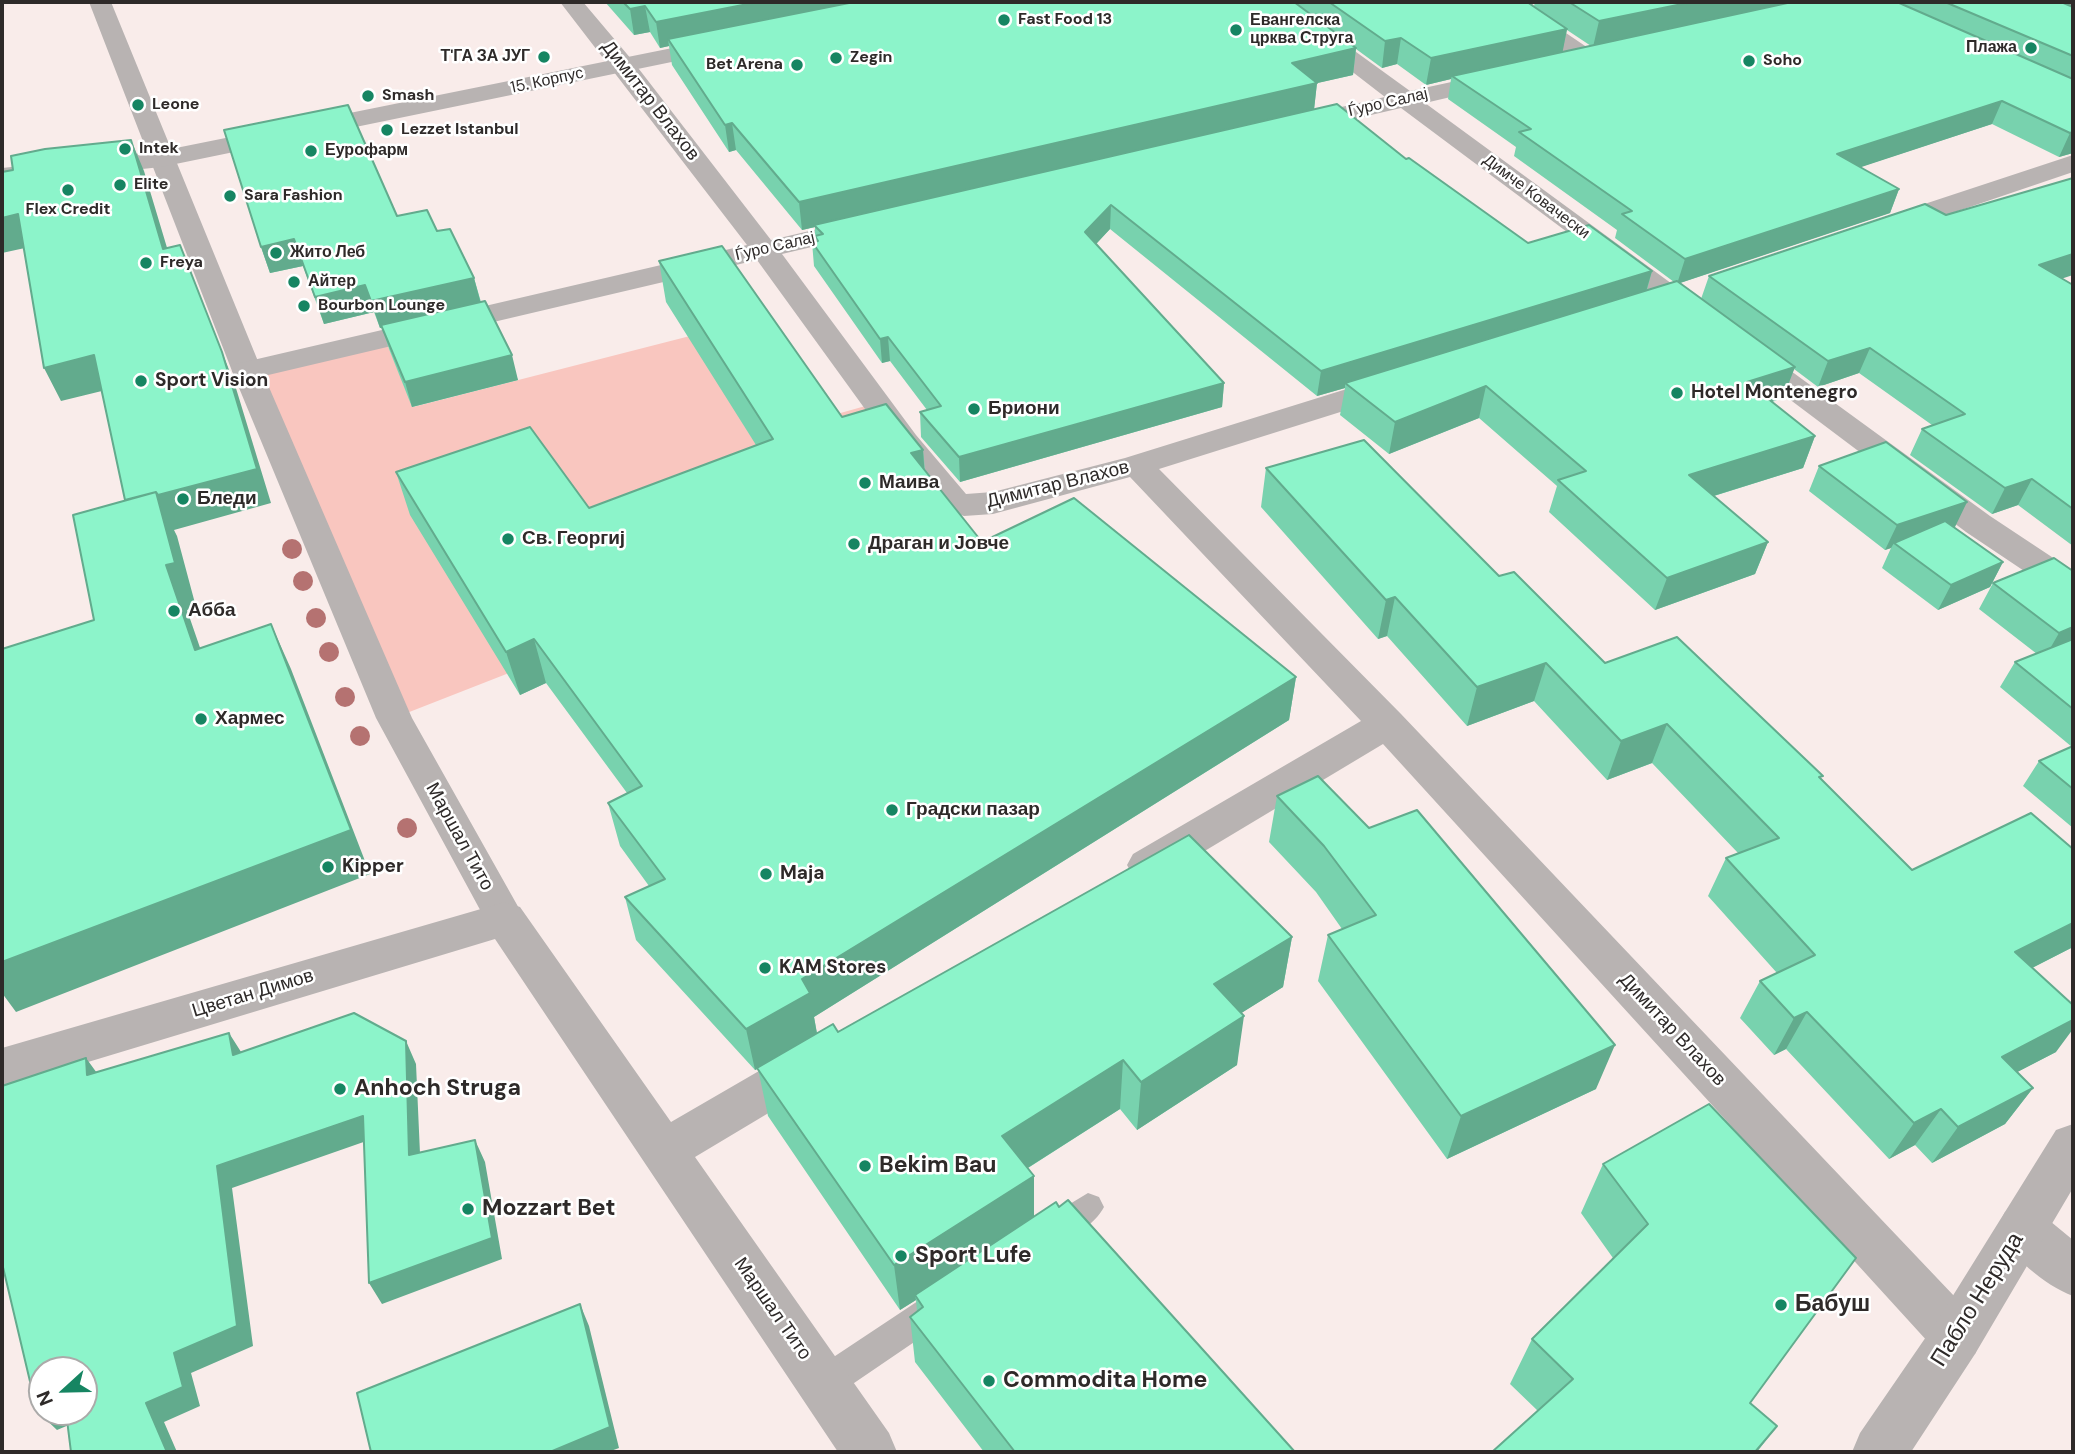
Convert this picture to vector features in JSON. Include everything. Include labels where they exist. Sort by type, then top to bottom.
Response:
[{"type":"main road","points":[[2067,2],[2073,4]]},
{"type":"street","name":"Маршал Тито","points":[[100,2],[247,371],[394,718],[505,919],[870,1452]]},
{"type":"street","name":"Димитар Влахов","points":[[571,2],[623,65],[764,250],[883,413],[954,501],[964,505],[993,503],[1137,465],[1387,724],[1957,1336]]},
{"type":"street","name":"Димче Ковачески","points":[[1273,2],[1978,524],[2073,587]]},
{"type":"street","points":[[1525,2],[1509,5],[1589,59]]},
{"type":"street","name":"15. Корпус","points":[[2,176],[161,159],[745,40]]},
{"type":"street","points":[[1549,68],[1616,53]]},
{"type":"street","name":"Ѓуро Салај","points":[[1272,130],[1521,74]]},
{"type":"street","points":[[1854,237],[2073,163]]},
{"type":"street","name":"Ѓуро Салај","points":[[247,371],[885,221]]},
{"type":"street","points":[[1137,465],[1424,375]]},
{"type":"street","points":[[1110,888],[1387,724]]},
{"type":"street","name":"Цветан Димов","points":[[2,1068],[505,919]]},
{"type":"street","points":[[663,1151],[844,1044]]},
{"type":"street","name":"Пабло Неруда","points":[[1879,1452],[1957,1336],[2073,1145]]},
{"type":"street","points":[[2022,1228],[2073,1272]]},
{"type":"lane","points":[[1030,1245],[1088,1207]]},
{"type":"lane","points":[[823,1384],[961,1292]]},
{"type":"shaded area","points":[[690,336],[752,438],[876,403],[624,628],[394,718],[247,371],[385,339],[413,407]]},
{"type":"building","points":[[623,2],[758,2],[656,22],[645,6],[630,9]]},
{"type":"building","points":[[854,2],[1294,2],[1356,48],[1292,63],[1317,83],[799,202],[732,123],[725,125],[668,39]]},
{"type":"building","points":[[1329,2],[1527,2],[1567,29],[1431,58],[1401,38],[1385,41]]},
{"type":"building","points":[[1569,2],[1692,2],[1599,21]]},
{"type":"building","points":[[1792,2],[1897,2],[2073,79],[2073,132],[2070,133],[2002,101],[1837,154],[1899,189],[1685,259],[1622,214],[1632,211],[1519,132],[1531,129],[1452,76]]},
{"type":"building","points":[[1945,2],[2061,2],[2073,7],[2073,56]]},
{"type":"building","points":[[1337,104],[1406,159],[1409,158],[1528,243],[1589,225],[1652,271],[1321,371],[1111,205],[1085,232],[1224,383],[959,457],[920,412],[941,406],[888,337],[880,339],[812,242],[818,241],[815,236],[823,234],[814,225]]},
{"type":"building","points":[[348,105],[397,216],[427,210],[437,231],[450,229],[474,278],[371,301],[365,285],[315,297],[294,239],[261,247],[224,130]]},
{"type":"building","points":[[131,140],[163,249],[180,245],[222,352],[257,469],[158,495],[156,492],[125,500],[94,355],[44,368],[18,214],[2,218],[2,172],[13,170],[11,156],[45,149]]},
{"type":"building","points":[[2073,178],[2073,254],[2039,265],[2073,285],[2073,509],[2032,479],[2005,488],[1922,429],[1965,414],[1870,348],[1828,361],[1709,276],[1925,204],[1946,215]]},
{"type":"building","name":"Градски пазар","points":[[722,246],[842,417],[886,404],[923,450],[911,453],[982,542],[1074,498],[1296,677],[802,979],[810,993],[746,1029],[625,897],[665,879],[608,803],[642,786],[534,639],[506,652],[396,472],[530,427],[589,508],[773,439],[659,261]]},
{"type":"building","points":[[1677,281],[1795,367],[1747,382],[1815,436],[1689,475],[1768,542],[1667,578],[1558,480],[1586,471],[1486,386],[1395,422],[1345,383]]},
{"type":"building","points":[[485,301],[512,355],[405,382],[381,325]]},
{"type":"building","points":[[1364,440],[1499,576],[1514,572],[1605,663],[1677,637],[1823,776],[1819,777],[1912,870],[2031,813],[2073,849],[2073,923],[2015,952],[2073,1005],[2073,1020],[2002,1057],[2033,1088],[1958,1127],[1941,1109],[1914,1123],[1807,1012],[1794,1018],[1760,981],[1815,955],[1726,858],[1779,838],[1667,724],[1621,741],[1546,663],[1477,687],[1395,597],[1386,600],[1266,468]]},
{"type":"building","points":[[1886,442],[1967,502],[1897,525],[1819,466]]},
{"type":"building","points":[[156,492],[175,563],[166,565],[195,650],[271,624],[351,830],[2,962],[2,649],[94,620],[73,515]]},
{"type":"building","points":[[1945,521],[2003,562],[1951,585],[1894,543]]},
{"type":"building","points":[[2054,558],[2073,571],[2073,627],[2059,633],[1993,583]]},
{"type":"building","points":[[2073,639],[2073,709],[2015,662]]},
{"type":"building","points":[[2073,746],[2073,789],[2039,761]]},
{"type":"building","points":[[1318,776],[1369,828],[1417,810],[1615,1045],[1461,1116],[1328,935],[1376,915],[1324,846],[1277,796]]},
{"type":"building","points":[[1189,835],[1292,937],[1214,984],[1244,1016],[1141,1082],[1123,1060],[1002,1136],[1034,1176],[894,1265],[757,1068],[833,1024],[838,1032]]},
{"type":"building","points":[[354,1013],[406,1041],[409,1155],[475,1140],[492,1238],[369,1283],[363,1116],[217,1166],[237,1326],[174,1353],[183,1387],[146,1403],[167,1452],[71,1452],[68,1426],[98,1426],[98,1356],[28,1356],[28,1373],[2,1263],[2,1086],[86,1058],[87,1075],[229,1033],[233,1055]]},
{"type":"building","points":[[1709,1104],[1856,1258],[1750,1403],[1777,1426],[1755,1452],[1492,1452],[1573,1379],[1532,1339],[1648,1224],[1603,1164]]},
{"type":"building","points":[[1068,1200],[1295,1452],[1015,1452],[910,1317],[923,1307],[915,1295],[1056,1202],[1059,1207]]},
{"type":"building","points":[[580,1304],[610,1427],[550,1452],[371,1452],[357,1393]]},
{"type":"place","name":"Fast Food 13","points":[[1004,20]]},
{"type":"place","name":"Евангелска црква Струга","points":[[1236,30]]},
{"type":"place","name":"Плажа","points":[[2031,48]]},
{"type":"place","name":"Т'ГА ЗА ЈУГ","points":[[544,57]]},
{"type":"place","name":"Zegin","points":[[836,58]]},
{"type":"place","name":"Soho","points":[[1749,61]]},
{"type":"place","name":"Bet Arena","points":[[797,65]]},
{"type":"place","name":"Smash","points":[[368,96]]},
{"type":"place","name":"Leone","points":[[138,105]]},
{"type":"place","name":"Lezzet Istanbul","points":[[387,130]]},
{"type":"place","name":"Intek","points":[[125,149]]},
{"type":"place","name":"Еурофарм","points":[[311,151]]},
{"type":"place","name":"Elite","points":[[120,185]]},
{"type":"place","name":"Flex Credit","points":[[68,190]]},
{"type":"place","name":"Sara Fashion","points":[[230,196]]},
{"type":"place","name":"Жито Леб","points":[[276,253]]},
{"type":"place","name":"Freya","points":[[146,263]]},
{"type":"place","name":"Айтер","points":[[294,282]]},
{"type":"place","name":"Bourbon Lounge","points":[[304,306]]},
{"type":"place","name":"Sport Vision","points":[[141,381]]},
{"type":"place","name":"Hotel Montenegro","points":[[1677,393]]},
{"type":"place","name":"Бриони","points":[[974,409]]},
{"type":"place","name":"Маива","points":[[865,483]]},
{"type":"place","name":"Бледи","points":[[183,499]]},
{"type":"place","name":"Св. Георгиј","points":[[508,539]]},
{"type":"place","name":"Драган и Јовче","points":[[854,544]]},
{"type":"place","name":"Абба","points":[[174,611]]},
{"type":"place","name":"Хармес","points":[[201,719]]},
{"type":"place","name":"Градски пазар","points":[[892,810]]},
{"type":"place","name":"Kipper","points":[[328,867]]},
{"type":"place","name":"Maja","points":[[766,874]]},
{"type":"place","name":"KAM Stores","points":[[765,968]]},
{"type":"place","name":"Anhoch Struga","points":[[340,1089]]},
{"type":"place","name":"Bekim Bau","points":[[865,1166]]},
{"type":"place","name":"Mozzart Bet","points":[[468,1209]]},
{"type":"place","name":"Sport Lufe","points":[[901,1256]]},
{"type":"place","name":"Бабуш","points":[[1781,1305]]},
{"type":"place","name":"Commodita Home","points":[[989,1381]]}]
